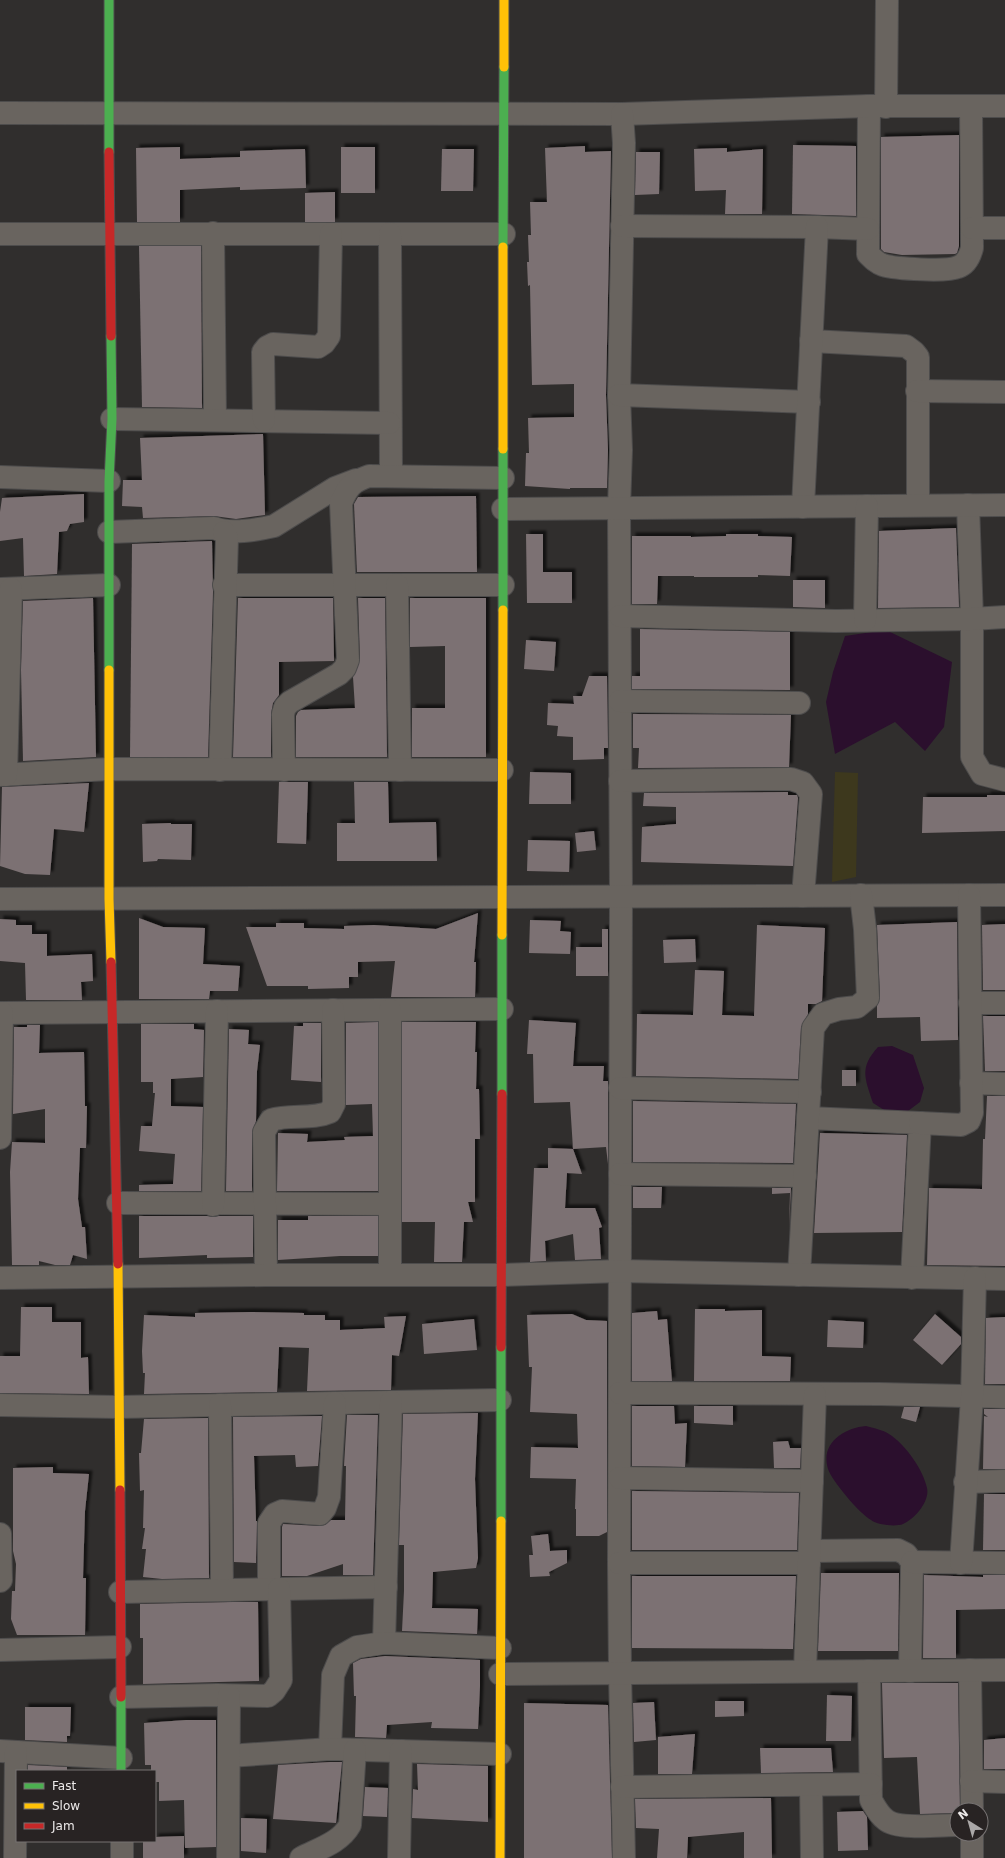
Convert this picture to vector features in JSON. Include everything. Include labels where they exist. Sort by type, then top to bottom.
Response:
[{"type":"street","points":[[15,1858],[8,1751],[121,1764],[118,1203],[108,899],[109,481],[112,419],[109,234],[109,0]]},
{"type":"street","points":[[500,1858],[504,0]]},
{"type":"street","points":[[887,0],[877,106],[868,229],[868,254],[875,261],[883,265],[915,270],[958,267],[968,260],[972,248],[971,106]]},
{"type":"street","points":[[0,112],[622,114],[877,106],[1005,106]]},
{"type":"street","points":[[622,114],[624,144],[619,395],[621,896],[619,1563],[624,1858]]},
{"type":"street","points":[[622,226],[817,227],[868,229]]},
{"type":"street","points":[[802,507],[809,402],[817,227]]},
{"type":"street","points":[[972,228],[1005,228]]},
{"type":"street","points":[[0,234],[504,234]]},
{"type":"street","points":[[213,234],[216,420]]},
{"type":"street","points":[[264,420],[262,352],[267,346],[273,344],[318,347],[324,343],[329,336],[330,234]]},
{"type":"street","points":[[390,234],[389,423],[391,476]]},
{"type":"street","points":[[812,341],[906,346],[918,357],[918,505]]},
{"type":"street","points":[[917,391],[1005,392]]},
{"type":"street","points":[[619,395],[809,402]]},
{"type":"street","points":[[112,419],[389,423]]},
{"type":"street","points":[[109,532],[214,528],[224,532],[263,529],[274,526],[335,488],[369,476],[503,478]]},
{"type":"street","points":[[0,478],[109,481]]},
{"type":"street","points":[[284,770],[283,714],[285,707],[290,702],[339,674],[345,668],[348,660],[346,585],[341,503],[346,492],[356,480]]},
{"type":"street","points":[[968,505],[972,619],[972,757],[982,774],[1005,780]]},
{"type":"street","points":[[503,509],[1005,505]]},
{"type":"street","points":[[865,620],[866,506]]},
{"type":"street","points":[[220,770],[224,585],[227,538],[224,532]]},
{"type":"street","points":[[109,585],[5,589],[3,775],[108,769],[502,770]]},
{"type":"street","points":[[224,585],[503,585]]},
{"type":"street","points":[[397,585],[400,770]]},
{"type":"street","points":[[620,616],[865,620],[972,619],[1005,617]]},
{"type":"street","points":[[620,701],[799,703]]},
{"type":"street","points":[[620,781],[791,779],[802,782],[811,794],[803,896]]},
{"type":"street","points":[[808,1118],[961,1125],[968,1121],[972,1113],[969,895]]},
{"type":"street","points":[[0,900],[1005,895]]},
{"type":"street","points":[[799,1275],[813,1028],[823,1014],[839,1009],[857,1007],[868,998],[865,929],[861,896]]},
{"type":"street","points":[[970,1003],[1005,1003]]},
{"type":"street","points":[[0,1138],[1,1013],[502,1009]]},
{"type":"street","points":[[266,1275],[264,1132],[271,1120],[278,1118],[322,1116],[330,1112],[334,1104],[333,1010]]},
{"type":"street","points":[[390,1010],[390,1275]]},
{"type":"street","points":[[213,1205],[217,1011]]},
{"type":"street","points":[[971,1083],[1005,1084]]},
{"type":"street","points":[[620,1088],[810,1092]]},
{"type":"street","points":[[912,1278],[920,1123]]},
{"type":"street","points":[[620,1174],[805,1176]]},
{"type":"street","points":[[118,1203],[213,1205],[390,1204]]},
{"type":"street","points":[[0,1278],[266,1275],[501,1275],[620,1271],[1005,1279]]},
{"type":"street","points":[[961,1562],[965,1482],[972,1397],[975,1278]]},
{"type":"street","points":[[620,1393],[816,1395],[880,1394],[1005,1397]]},
{"type":"street","points":[[805,1671],[816,1395]]},
{"type":"street","points":[[0,1404],[118,1407],[500,1400]]},
{"type":"street","points":[[384,1643],[391,1402]]},
{"type":"street","points":[[121,1697],[217,1695],[268,1696],[274,1692],[281,1680],[269,1523],[275,1514],[282,1510],[320,1514],[325,1508],[329,1497],[335,1403]]},
{"type":"street","points":[[220,1405],[222,1589]]},
{"type":"street","points":[[620,1478],[812,1481]]},
{"type":"street","points":[[965,1482],[1005,1481]]},
{"type":"street","points":[[0,1534],[0,1581]]},
{"type":"street","points":[[619,1563],[809,1557],[898,1550],[906,1554],[912,1562],[910,1671]]},
{"type":"street","points":[[912,1562],[1005,1563]]},
{"type":"street","points":[[120,1592],[386,1587]]},
{"type":"street","points":[[330,1749],[333,1675],[341,1656],[357,1647],[384,1643],[500,1648]]},
{"type":"street","points":[[0,1650],[120,1647]]},
{"type":"street","points":[[970,1670],[972,1802]]},
{"type":"street","points":[[500,1674],[1005,1670]]},
{"type":"street","points":[[869,1671],[871,1800],[878,1812],[886,1821],[898,1825],[949,1825]]},
{"type":"street","points":[[228,1858],[230,1696]]},
{"type":"street","points":[[229,1756],[330,1749],[500,1754]]},
{"type":"street","points":[[301,1858],[339,1839],[350,1825],[355,1750]]},
{"type":"street","points":[[399,1858],[401,1752]]},
{"type":"street","points":[[972,1781],[1005,1782]]},
{"type":"street","points":[[622,1787],[871,1784]]},
{"type":"street","points":[[811,1785],[812,1858]]},
{"type":"street","points":[[122,1842],[122,1858]]},
{"type":"street","points":[[972,1842],[972,1858]]},
{"type":"shaded area","points":[[886,630],[952,662],[944,727],[925,751],[895,722],[835,754],[826,702],[833,672],[845,636]]},
{"type":"shaded area","points":[[835,772],[858,773],[856,877],[832,882]]},
{"type":"shaded area","points":[[892,1046],[913,1055],[924,1088],[920,1102],[904,1114],[889,1113],[873,1103],[866,1080],[866,1067],[872,1054],[878,1047]]},
{"type":"shaded area","points":[[866,1426],[878,1429],[895,1438],[907,1450],[922,1473],[927,1488],[926,1498],[921,1509],[908,1522],[896,1525],[882,1524],[874,1522],[866,1517],[840,1489],[828,1469],[826,1460],[827,1452],[836,1438],[850,1430]]},
{"type":"building","points":[[959,135],[959,246],[957,253],[902,255],[884,252],[881,249],[881,137]]},
{"type":"building","points":[[793,145],[856,146],[856,216],[792,214]]},
{"type":"building","points":[[585,146],[585,152],[611,151],[606,395],[608,450],[607,488],[570,489],[525,486],[526,453],[529,453],[528,418],[574,417],[574,384],[532,385],[530,285],[528,286],[527,262],[529,262],[528,235],[531,235],[530,202],[547,202],[545,148]]},
{"type":"building","points":[[180,147],[180,159],[240,157],[240,151],[305,149],[306,188],[240,190],[240,187],[180,190],[180,222],[137,222],[136,148]]},
{"type":"building","points":[[341,147],[375,147],[375,193],[341,193]]},
{"type":"building","points":[[727,148],[727,152],[763,149],[762,214],[725,214],[726,190],[695,191],[694,149]]},
{"type":"building","points":[[442,149],[474,149],[473,191],[441,191]]},
{"type":"building","points":[[636,152],[660,152],[659,194],[635,195]]},
{"type":"building","points":[[335,192],[335,222],[305,222],[305,193]]},
{"type":"building","points":[[139,246],[201,246],[202,408],[142,407]]},
{"type":"building","points":[[263,434],[265,515],[236,519],[214,516],[143,518],[142,507],[122,506],[123,480],[142,480],[140,438]]},
{"type":"building","points":[[84,494],[84,522],[70,524],[67,531],[59,532],[57,574],[24,576],[23,538],[0,541],[0,512],[2,498]]},
{"type":"building","points":[[476,496],[477,572],[357,572],[354,504],[358,497]]},
{"type":"building","points":[[956,528],[959,607],[878,608],[879,531]]},
{"type":"building","points":[[526,534],[543,534],[543,572],[572,572],[572,603],[527,603]]},
{"type":"building","points":[[726,534],[758,534],[758,536],[792,537],[790,576],[658,576],[657,604],[632,604],[632,536],[691,537],[726,536]]},
{"type":"building","points":[[212,541],[213,592],[208,757],[130,757],[132,544]]},
{"type":"building","points":[[793,580],[825,580],[825,608],[793,607]]},
{"type":"building","points":[[93,598],[96,757],[23,761],[21,670],[23,601]]},
{"type":"building","points":[[238,598],[333,598],[334,661],[279,662],[279,695],[273,703],[271,714],[271,757],[233,757]]},
{"type":"building","points":[[358,598],[385,598],[387,757],[296,757],[296,716],[298,712],[301,710],[355,708],[353,677],[360,659]]},
{"type":"building","points":[[410,598],[486,598],[486,757],[412,757],[412,708],[445,708],[445,646],[410,647]]},
{"type":"building","points":[[640,629],[790,632],[790,690],[632,689],[632,676],[640,676]]},
{"type":"building","points":[[526,640],[556,642],[554,671],[524,669]]},
{"type":"building","points":[[589,676],[607,676],[608,748],[604,748],[604,759],[573,760],[573,737],[557,736],[558,726],[547,725],[548,703],[574,704],[573,696],[582,696]]},
{"type":"building","points":[[633,714],[791,715],[789,767],[638,768],[639,748],[633,748]]},
{"type":"building","points":[[530,772],[571,773],[571,804],[529,804]]},
{"type":"building","points":[[279,782],[308,782],[306,844],[277,843]]},
{"type":"building","points":[[354,782],[388,782],[389,823],[436,822],[437,861],[337,861],[337,823],[355,823]]},
{"type":"building","points":[[89,783],[84,832],[54,829],[50,875],[25,874],[0,866],[2,787]]},
{"type":"building","points":[[788,792],[788,795],[797,795],[798,798],[793,866],[641,862],[642,827],[676,824],[676,807],[643,806],[644,793]]},
{"type":"building","points":[[987,795],[1005,795],[1005,831],[922,833],[923,797],[987,797]]},
{"type":"building","points":[[142,824],[192,824],[191,860],[158,859],[157,861],[143,862]]},
{"type":"building","points":[[594,831],[596,850],[577,852],[575,833]]},
{"type":"building","points":[[528,840],[570,841],[569,872],[527,871]]},
{"type":"building","points":[[478,913],[474,962],[476,962],[475,997],[391,997],[395,961],[358,962],[358,977],[349,977],[349,988],[308,989],[308,986],[267,986],[246,927],[276,927],[276,923],[304,923],[304,928],[344,929],[344,926],[374,925],[436,929]]},
{"type":"building","points":[[139,918],[163,927],[205,928],[203,964],[240,966],[238,991],[210,991],[209,999],[139,999]]},
{"type":"building","points":[[0,919],[16,920],[16,925],[32,925],[32,934],[47,934],[47,956],[92,954],[93,981],[81,982],[82,1000],[26,1000],[25,963],[0,961]]},
{"type":"building","points":[[530,920],[561,921],[560,931],[571,932],[570,954],[529,953]]},
{"type":"building","points":[[957,922],[958,1040],[921,1041],[920,1017],[877,1018],[877,1006],[880,997],[877,925]]},
{"type":"building","points":[[1005,924],[1005,990],[983,990],[982,925]]},
{"type":"building","points":[[757,925],[825,928],[822,1001],[816,1004],[808,1004],[808,1014],[801,1027],[798,1079],[636,1076],[637,1014],[693,1015],[695,970],[724,971],[722,1015],[754,1016]]},
{"type":"building","points":[[602,929],[608,929],[608,976],[576,976],[576,947],[602,947]]},
{"type":"building","points":[[695,939],[696,962],[664,963],[663,940]]},
{"type":"building","points":[[983,1016],[1005,1016],[1005,1071],[985,1071]]},
{"type":"building","points":[[529,1020],[576,1023],[573,1066],[604,1066],[603,1081],[608,1081],[608,1164],[606,1147],[573,1149],[570,1102],[534,1103],[533,1054],[527,1054]]},
{"type":"building","points":[[378,1022],[378,1191],[277,1191],[278,1133],[308,1134],[307,1142],[345,1140],[344,1137],[373,1136],[372,1104],[346,1105],[346,1023]]},
{"type":"building","points":[[402,1022],[476,1022],[476,1089],[479,1089],[480,1139],[475,1139],[475,1202],[468,1202],[473,1222],[464,1222],[462,1262],[434,1262],[435,1222],[402,1222]]},
{"type":"building","points":[[303,1023],[321,1023],[321,1082],[291,1080],[294,1026],[303,1026]]},
{"type":"building","points":[[141,1024],[194,1024],[194,1029],[204,1030],[203,1077],[171,1079],[171,1106],[203,1107],[201,1191],[139,1191],[139,1185],[173,1184],[175,1154],[139,1151],[141,1126],[152,1126],[155,1093],[153,1093],[153,1082],[141,1082]]},
{"type":"building","points":[[27,1025],[40,1025],[39,1053],[84,1052],[85,1106],[87,1106],[86,1148],[80,1148],[78,1199],[82,1227],[85,1227],[87,1259],[73,1255],[70,1265],[55,1265],[39,1261],[39,1265],[12,1265],[10,1172],[12,1142],[45,1143],[45,1109],[13,1114],[14,1027],[27,1027]]},
{"type":"building","points":[[229,1029],[249,1030],[248,1044],[260,1045],[257,1071],[256,1121],[252,1132],[252,1191],[226,1191]]},
{"type":"building","points":[[842,1070],[856,1070],[856,1086],[842,1086]]},
{"type":"building","points":[[987,1096],[1005,1096],[1005,1266],[927,1265],[929,1188],[982,1189],[983,1139],[985,1139]]},
{"type":"building","points":[[633,1101],[796,1104],[793,1163],[633,1162]]},
{"type":"building","points":[[820,1133],[907,1135],[902,1232],[814,1233]]},
{"type":"building","points":[[548,1148],[573,1149],[582,1174],[567,1173],[565,1208],[595,1208],[602,1227],[599,1228],[601,1259],[575,1260],[573,1234],[545,1241],[546,1261],[530,1262],[534,1168],[548,1168]]},
{"type":"building","points":[[633,1187],[662,1187],[661,1208],[633,1208]]},
{"type":"building","points":[[772,1188],[791,1188],[789,1229],[790,1193],[772,1194]]},
{"type":"building","points":[[139,1216],[253,1216],[253,1257],[207,1258],[207,1255],[139,1258]]},
{"type":"building","points":[[308,1216],[378,1216],[378,1256],[340,1256],[278,1260],[278,1220],[308,1220]]},
{"type":"building","points":[[21,1307],[52,1307],[52,1322],[81,1322],[81,1358],[88,1357],[89,1394],[0,1393],[0,1356],[20,1356]]},
{"type":"building","points":[[695,1309],[725,1309],[725,1311],[762,1310],[762,1356],[791,1357],[790,1381],[694,1381]]},
{"type":"building","points":[[657,1311],[658,1320],[667,1319],[672,1381],[632,1381],[632,1313]]},
{"type":"building","points":[[251,1312],[325,1315],[325,1320],[340,1320],[340,1330],[385,1328],[384,1317],[406,1316],[399,1356],[392,1355],[391,1390],[307,1391],[309,1348],[279,1347],[277,1392],[144,1394],[145,1373],[143,1373],[142,1351],[144,1315],[195,1317],[195,1313]]},
{"type":"building","points":[[572,1314],[586,1320],[607,1321],[607,1532],[599,1536],[576,1536],[576,1479],[530,1478],[531,1447],[578,1448],[577,1414],[530,1412],[532,1367],[529,1367],[527,1315]]},
{"type":"building","points":[[935,1314],[961,1337],[961,1344],[942,1365],[913,1340]]},
{"type":"building","points":[[1005,1317],[1005,1384],[985,1384],[986,1318]]},
{"type":"building","points":[[474,1319],[477,1350],[424,1354],[422,1324]]},
{"type":"building","points":[[828,1320],[864,1322],[863,1348],[827,1347]]},
{"type":"building","points":[[632,1406],[674,1406],[675,1424],[687,1423],[685,1467],[632,1466]]},
{"type":"building","points":[[694,1406],[733,1406],[733,1425],[694,1423]]},
{"type":"building","points":[[904,1407],[920,1407],[916,1422],[901,1418]]},
{"type":"building","points":[[984,1409],[1005,1409],[1005,1469],[983,1469],[984,1416],[988,1417],[984,1414]]},
{"type":"building","points":[[478,1413],[475,1479],[478,1558],[476,1568],[433,1572],[432,1608],[478,1609],[477,1634],[402,1631],[404,1545],[399,1545],[403,1414]]},
{"type":"building","points":[[347,1415],[378,1415],[373,1575],[343,1575],[343,1564],[307,1576],[282,1576],[283,1524],[319,1526],[325,1525],[331,1520],[345,1520],[346,1466],[344,1466]]},
{"type":"building","points":[[322,1416],[318,1466],[296,1467],[295,1455],[254,1456],[257,1521],[256,1563],[234,1562],[233,1417]]},
{"type":"building","points":[[208,1418],[209,1578],[162,1579],[143,1577],[146,1549],[142,1549],[145,1528],[143,1528],[144,1490],[140,1491],[139,1453],[141,1453],[144,1419]]},
{"type":"building","points":[[788,1441],[790,1448],[801,1448],[800,1468],[774,1468],[773,1442]]},
{"type":"building","points":[[53,1467],[53,1473],[89,1474],[85,1511],[83,1578],[86,1578],[85,1635],[17,1635],[11,1619],[12,1591],[15,1591],[16,1564],[13,1551],[13,1468]]},
{"type":"building","points":[[632,1491],[799,1493],[797,1550],[632,1550]]},
{"type":"building","points":[[984,1494],[1005,1494],[1005,1550],[983,1550]]},
{"type":"building","points":[[548,1534],[550,1551],[567,1550],[567,1563],[549,1572],[550,1576],[530,1577],[529,1555],[533,1555],[531,1536]]},
{"type":"building","points":[[821,1573],[899,1573],[898,1651],[818,1651]]},
{"type":"building","points":[[924,1575],[983,1577],[983,1575],[1005,1575],[1005,1609],[956,1610],[956,1658],[923,1658]]},
{"type":"building","points":[[632,1576],[796,1576],[793,1649],[632,1648]]},
{"type":"building","points":[[258,1602],[259,1681],[143,1684],[143,1638],[140,1638],[140,1604]]},
{"type":"building","points":[[385,1656],[480,1660],[478,1729],[431,1728],[432,1722],[387,1725],[386,1738],[355,1737],[356,1696],[354,1696],[353,1663],[361,1659]]},
{"type":"building","points":[[882,1683],[958,1683],[960,1802],[949,1802],[949,1813],[920,1814],[917,1757],[884,1758]]},
{"type":"building","points":[[827,1695],[852,1696],[851,1741],[826,1741]]},
{"type":"building","points":[[715,1701],[744,1701],[744,1716],[715,1717]]},
{"type":"building","points":[[654,1702],[656,1740],[634,1742],[633,1703]]},
{"type":"building","points":[[524,1703],[608,1705],[612,1858],[524,1858]]},
{"type":"building","points":[[25,1707],[71,1707],[70,1736],[67,1736],[67,1742],[25,1740]]},
{"type":"building","points":[[186,1720],[216,1720],[216,1847],[185,1848],[184,1800],[159,1801],[159,1782],[156,1782],[156,1770],[151,1770],[151,1765],[145,1765],[144,1723]]},
{"type":"building","points":[[695,1734],[692,1774],[658,1774],[658,1737]]},
{"type":"building","points":[[1005,1738],[1005,1769],[984,1769],[984,1740]]},
{"type":"building","points":[[760,1748],[831,1748],[833,1772],[761,1773]]},
{"type":"building","points":[[342,1762],[336,1823],[273,1819],[278,1765]]},
{"type":"building","points":[[417,1764],[488,1766],[488,1822],[412,1818],[413,1789],[418,1790]]},
{"type":"building","points":[[28,1765],[67,1767],[67,1770],[28,1770]]},
{"type":"building","points":[[365,1787],[388,1788],[387,1817],[363,1816]]},
{"type":"building","points":[[771,1798],[772,1858],[744,1858],[744,1832],[688,1837],[687,1858],[657,1858],[659,1829],[636,1828],[635,1799]]},
{"type":"building","points":[[863,1811],[867,1817],[868,1850],[838,1851],[837,1812]]},
{"type":"building","points":[[241,1818],[267,1819],[266,1853],[241,1851]]},
{"type":"building","points":[[184,1836],[184,1858],[143,1858],[143,1842],[156,1842],[156,1837]]},
{"type":"traffic: fast","points":[[109,0],[109,152]]},
{"type":"traffic: fast","points":[[503,247],[504,67]]},
{"type":"traffic: fast","points":[[109,670],[109,481],[112,419],[111,336]]},
{"type":"traffic: fast","points":[[503,449],[503,610]]},
{"type":"traffic: fast","points":[[502,935],[502,1094]]},
{"type":"traffic: fast","points":[[501,1347],[501,1521]]},
{"type":"traffic: fast","points":[[121,1697],[121,1770]]},
{"type":"traffic: slow","points":[[504,0],[504,67]]},
{"type":"traffic: slow","points":[[503,247],[503,449]]},
{"type":"traffic: slow","points":[[502,935],[503,610]]},
{"type":"traffic: slow","points":[[109,670],[109,899],[111,962]]},
{"type":"traffic: slow","points":[[118,1264],[120,1490]]},
{"type":"traffic: slow","points":[[500,1858],[501,1521]]},
{"type":"traffic: jam","points":[[109,152],[111,336]]},
{"type":"traffic: jam","points":[[111,962],[118,1264]]},
{"type":"traffic: jam","points":[[501,1347],[502,1094]]},
{"type":"traffic: jam","points":[[120,1490],[121,1697]]}]
